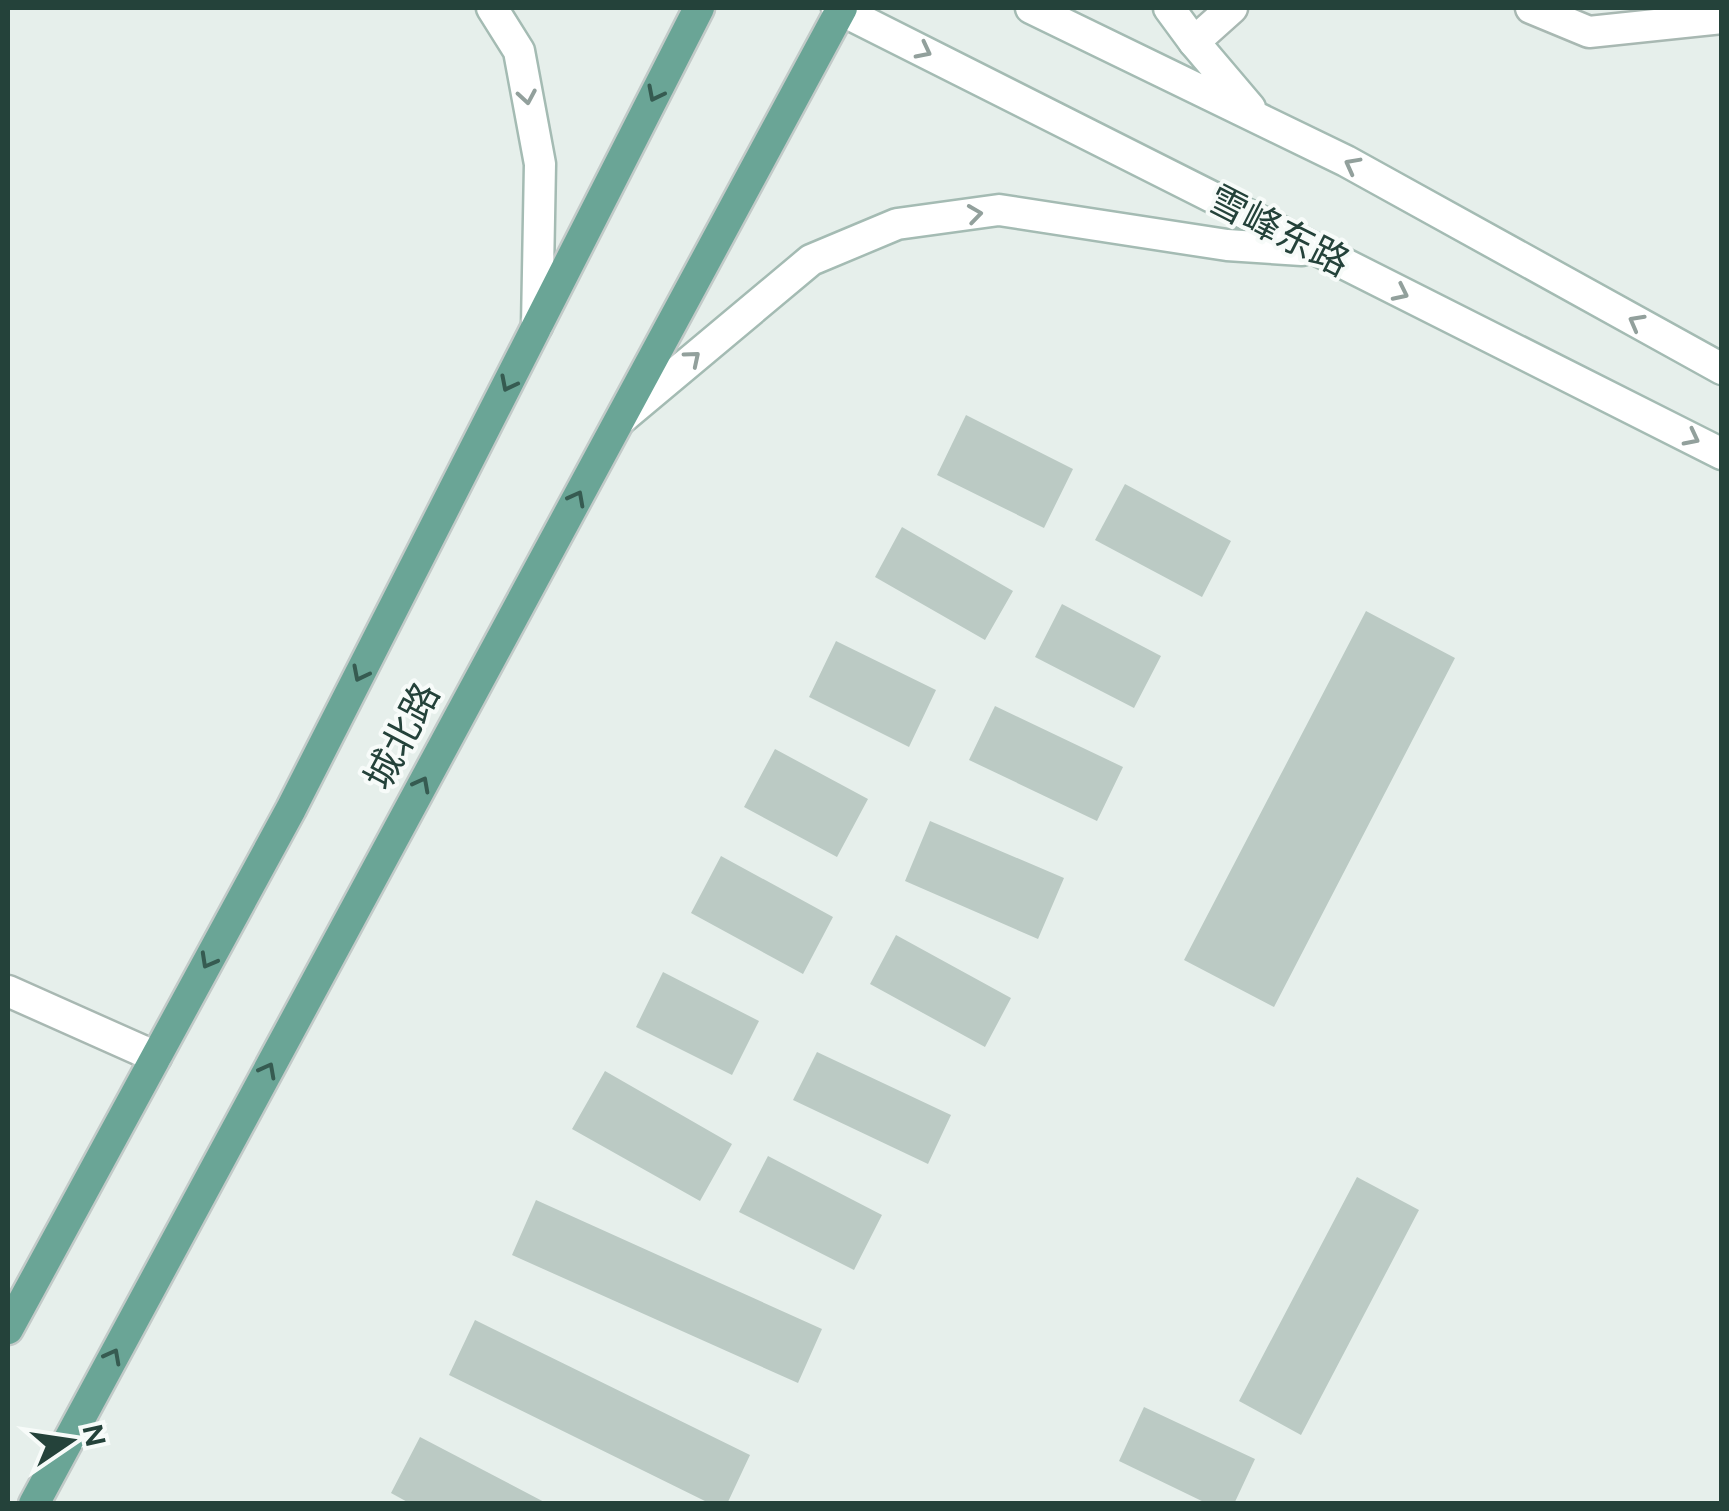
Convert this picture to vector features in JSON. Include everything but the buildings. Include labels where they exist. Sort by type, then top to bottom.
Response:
[{"type":"main road","points":[[492,8],[519,51],[540,164],[537,326]]},
{"type":"main road","name":"城北路","points":[[8,1329],[291,809],[699,8]]},
{"type":"main road","name":"城北路","points":[[34,1504],[840,8]]},
{"type":"main road","name":"雪峰东路","points":[[840,8],[1722,454]]},
{"type":"main road","points":[[1031,8],[1346,162],[1722,369]]},
{"type":"main road","points":[[1170,8],[1258,118]]},
{"type":"main road","points":[[1194,42],[1232,8]]},
{"type":"main road","points":[[1531,8],[1589,32],[1722,18]]},
{"type":"main road","points":[[618,420],[811,260],[897,224],[999,210],[1227,245],[1318,251]]},
{"type":"main road","points":[[8,991],[156,1056]]}]
